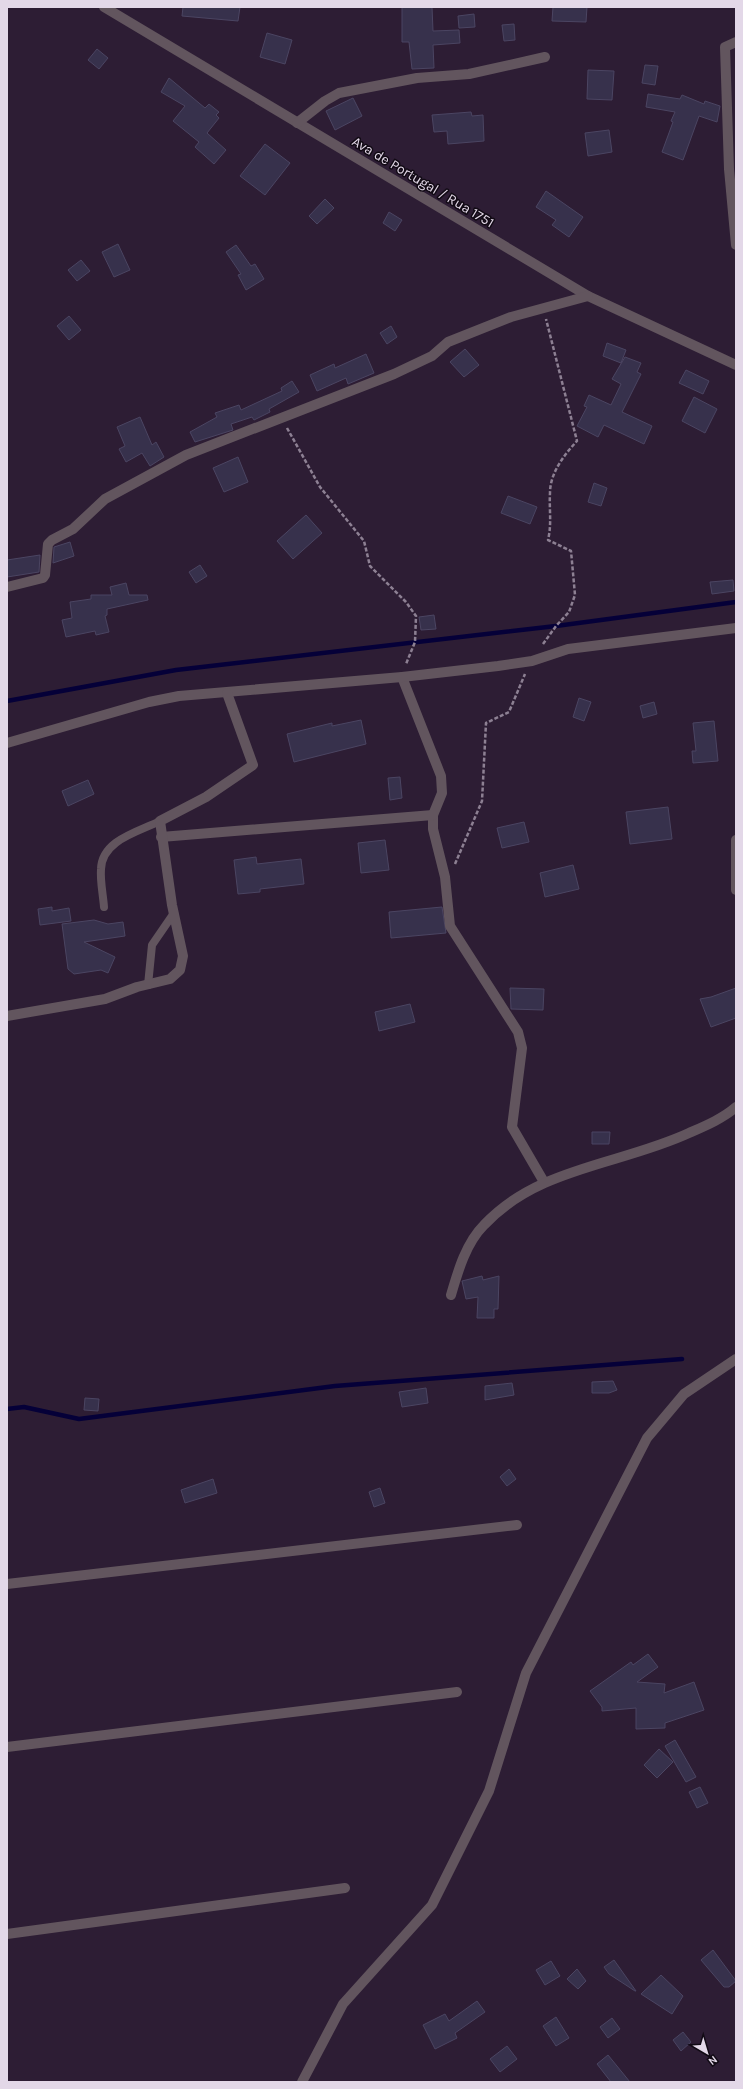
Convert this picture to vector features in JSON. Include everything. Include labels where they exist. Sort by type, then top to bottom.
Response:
[{"type":"street","name":"Ava de Portugal / Rua 1751","points":[[104,7],[588,296],[736,366]]},
{"type":"street","points":[[736,42],[725,47],[729,169],[736,245]]},
{"type":"street","points":[[297,123],[325,101],[339,93],[417,78],[469,74],[545,57]]},
{"type":"street","points":[[7,587],[43,578],[45,574],[48,544],[52,540],[73,529],[105,499],[186,455],[282,419],[418,363],[432,356],[448,342],[511,318],[588,296]]},
{"type":"street","points":[[7,743],[149,702],[179,696],[402,677],[530,662],[568,649],[736,628]]},
{"type":"street","points":[[402,677],[441,776],[442,793],[433,815],[433,829],[446,885],[450,926],[453,933],[518,1032],[522,1048],[512,1127],[544,1182]]},
{"type":"street","points":[[7,1016],[105,999],[170,979],[180,970],[183,956],[161,837],[160,821],[206,797],[253,764],[227,693]]},
{"type":"street","points":[[161,837],[433,815]]},
{"type":"street","points":[[736,840],[736,890]]},
{"type":"street","points":[[451,1295],[460,1266],[483,1225],[510,1202],[544,1182],[664,1145],[726,1116],[736,1107]]},
{"type":"street","points":[[302,2082],[343,2004],[432,1905],[489,1791],[526,1673],[647,1438],[684,1394],[736,1359]]},
{"type":"street","points":[[7,1584],[517,1525]]},
{"type":"street","points":[[7,1747],[457,1692]]},
{"type":"street","points":[[7,1934],[345,1888]]},
{"type":"lane","points":[[104,907],[101,869],[103,855],[109,847],[160,821]]},
{"type":"lane","points":[[148,985],[152,945],[174,913]]},
{"type":"path","points":[[446,885],[482,801],[486,723],[509,712],[530,662],[556,626],[569,612],[575,595],[571,551],[548,540],[552,524],[550,491],[560,461],[576,440],[544,308]]},
{"type":"path","points":[[282,419],[320,487],[364,541],[370,566],[406,602],[416,616],[415,642],[402,677]]},
{"type":"building","points":[[183,7],[240,7],[238,21],[182,16]]},
{"type":"building","points":[[402,7],[432,7],[433,31],[459,30],[460,43],[433,45],[434,68],[412,69],[409,42],[402,42]]},
{"type":"building","points":[[553,7],[587,7],[586,22],[552,21]]},
{"type":"building","points":[[474,14],[475,27],[459,28],[458,16]]},
{"type":"building","points":[[514,24],[515,40],[504,41],[502,25]]},
{"type":"building","points":[[267,33],[292,40],[285,64],[260,57]]},
{"type":"building","points":[[97,49],[108,58],[99,69],[88,60]]},
{"type":"building","points":[[645,65],[658,66],[655,85],[642,83]]},
{"type":"building","points":[[588,70],[614,71],[612,100],[587,99]]},
{"type":"building","points":[[169,78],[205,108],[209,104],[219,112],[216,115],[219,118],[207,133],[226,150],[214,164],[195,147],[199,142],[173,121],[185,106],[161,92]]},
{"type":"building","points":[[648,94],[680,99],[682,95],[704,104],[705,101],[720,106],[717,122],[699,116],[683,160],[662,152],[675,112],[646,107]]},
{"type":"building","points":[[353,98],[362,116],[335,130],[326,111]]},
{"type":"building","points":[[471,112],[472,116],[483,115],[484,141],[448,144],[447,131],[434,132],[432,115]]},
{"type":"building","points":[[609,130],[612,152],[588,156],[585,133]]},
{"type":"building","points":[[265,144],[290,163],[265,195],[240,176]]},
{"type":"building","points":[[546,191],[583,217],[569,237],[552,225],[556,220],[536,207]]},
{"type":"building","points":[[325,199],[334,208],[317,224],[309,216]]},
{"type":"building","points":[[389,212],[402,220],[395,231],[383,223]]},
{"type":"building","points":[[118,244],[130,270],[114,277],[102,252]]},
{"type":"building","points":[[236,245],[251,266],[255,264],[264,279],[246,290],[238,275],[241,274],[226,252]]},
{"type":"building","points":[[81,260],[90,271],[77,281],[68,270]]},
{"type":"building","points":[[69,316],[81,330],[69,340],[57,326]]},
{"type":"building","points":[[391,326],[397,337],[387,344],[380,333]]},
{"type":"building","points":[[607,343],[626,350],[621,363],[603,356]]},
{"type":"building","points":[[465,349],[479,365],[464,377],[450,362]]},
{"type":"building","points":[[366,354],[374,373],[348,384],[346,378],[317,391],[310,375],[334,364],[335,368]]},
{"type":"building","points":[[625,357],[641,363],[637,372],[641,374],[622,412],[652,426],[644,444],[604,425],[598,437],[577,426],[587,407],[584,406],[589,395],[611,405],[621,384],[612,379]]},
{"type":"building","points":[[686,370],[709,381],[703,394],[679,383]]},
{"type":"building","points":[[292,381],[299,392],[269,409],[270,412],[254,420],[252,417],[231,424],[233,430],[195,442],[190,432],[217,417],[215,413],[239,405],[241,410],[282,391],[281,388]]},
{"type":"building","points":[[694,397],[717,409],[705,433],[682,421]]},
{"type":"building","points":[[140,417],[152,445],[156,442],[164,457],[150,466],[142,453],[126,462],[119,449],[125,446],[117,427]]},
{"type":"building","points":[[238,457],[248,482],[224,492],[213,468]]},
{"type":"building","points":[[594,483],[607,488],[601,506],[588,502]]},
{"type":"building","points":[[508,496],[537,507],[530,524],[501,513]]},
{"type":"building","points":[[306,515],[322,533],[293,559],[277,541]]},
{"type":"building","points":[[70,542],[74,556],[53,563],[54,547]]},
{"type":"building","points":[[40,555],[39,572],[7,577],[7,560]]},
{"type":"building","points":[[200,565],[207,576],[196,583],[189,572]]},
{"type":"building","points":[[733,580],[734,591],[712,594],[710,582]]},
{"type":"building","points":[[126,583],[129,595],[147,595],[148,600],[107,609],[107,615],[105,616],[109,632],[96,635],[95,631],[66,637],[62,620],[72,618],[70,602],[91,599],[91,595],[112,595],[110,587]]},
{"type":"building","points":[[434,615],[436,629],[421,630],[419,617]]},
{"type":"building","points":[[579,698],[591,702],[584,721],[573,717]]},
{"type":"building","points":[[654,702],[657,714],[643,718],[640,706]]},
{"type":"building","points":[[361,720],[366,744],[294,762],[287,734],[332,723],[332,726]]},
{"type":"building","points":[[714,721],[718,761],[693,763],[692,751],[696,751],[693,723]]},
{"type":"building","points":[[400,777],[402,798],[390,800],[388,778]]},
{"type":"building","points":[[88,780],[94,794],[68,806],[62,791]]},
{"type":"building","points":[[668,807],[672,839],[630,844],[626,812]]},
{"type":"building","points":[[524,822],[529,842],[502,848],[497,828]]},
{"type":"building","points":[[385,840],[389,870],[361,873],[358,843]]},
{"type":"building","points":[[256,857],[257,864],[301,859],[304,884],[260,889],[260,892],[238,894],[234,860]]},
{"type":"building","points":[[573,865],[579,889],[545,897],[540,873]]},
{"type":"building","points":[[52,907],[52,911],[69,908],[71,921],[40,925],[38,909]]},
{"type":"building","points":[[442,907],[446,933],[391,938],[389,912]]},
{"type":"building","points":[[94,920],[108,924],[123,922],[125,936],[84,942],[115,957],[108,973],[101,970],[74,974],[68,969],[62,924]]},
{"type":"building","points":[[510,988],[544,989],[543,1010],[511,1009]]},
{"type":"building","points":[[736,988],[736,1018],[711,1027],[700,999],[711,997]]},
{"type":"building","points":[[410,1004],[415,1022],[379,1031],[375,1012]]},
{"type":"building","points":[[592,1132],[610,1132],[609,1144],[592,1144]]},
{"type":"building","points":[[482,1276],[483,1280],[499,1276],[498,1309],[494,1309],[494,1318],[477,1318],[478,1297],[466,1299],[462,1281]]},
{"type":"building","points":[[613,1381],[617,1390],[609,1393],[592,1393],[592,1382]]},
{"type":"building","points":[[512,1383],[514,1395],[485,1400],[485,1386]]},
{"type":"building","points":[[426,1388],[428,1403],[402,1407],[399,1392]]},
{"type":"building","points":[[85,1398],[99,1399],[98,1411],[84,1410]]},
{"type":"building","points":[[509,1469],[516,1479],[507,1486],[500,1477]]},
{"type":"building","points":[[213,1479],[217,1493],[185,1503],[181,1490]]},
{"type":"building","points":[[380,1488],[385,1503],[374,1507],[369,1492]]},
{"type":"building","points":[[648,1654],[658,1667],[637,1682],[665,1684],[664,1693],[694,1682],[704,1710],[665,1723],[665,1728],[636,1729],[636,1708],[602,1711],[602,1707],[590,1691],[631,1662],[633,1665]]},
{"type":"building","points":[[675,1740],[696,1777],[686,1782],[665,1746]]},
{"type":"building","points":[[659,1749],[673,1762],[657,1778],[644,1765]]},
{"type":"building","points":[[700,1787],[708,1803],[697,1808],[689,1792]]},
{"type":"building","points":[[713,1950],[736,1981],[729,1987],[724,1987],[701,1960]]},
{"type":"building","points":[[614,1960],[636,1991],[609,1974],[604,1967]]},
{"type":"building","points":[[551,1961],[560,1976],[545,1985],[536,1970]]},
{"type":"building","points":[[577,1969],[586,1981],[578,1989],[567,1979]]},
{"type":"building","points":[[661,1975],[683,1996],[672,2014],[641,1994]]},
{"type":"building","points":[[477,2001],[485,2012],[455,2033],[457,2038],[435,2049],[423,2025],[445,2014],[449,2021]]},
{"type":"building","points":[[556,2017],[569,2038],[556,2046],[543,2026]]},
{"type":"building","points":[[612,2018],[620,2029],[608,2038],[600,2027]]},
{"type":"building","points":[[683,2032],[691,2042],[681,2051],[673,2040]]},
{"type":"building","points":[[507,2046],[517,2059],[500,2072],[490,2059]]},
{"type":"building","points":[[608,2055],[630,2082],[611,2082],[597,2064]]},
{"type":"waterway","points":[[7,701],[176,670],[556,626],[736,602]]},
{"type":"waterway","points":[[7,1409],[24,1407],[79,1419],[335,1386],[682,1359]]}]
